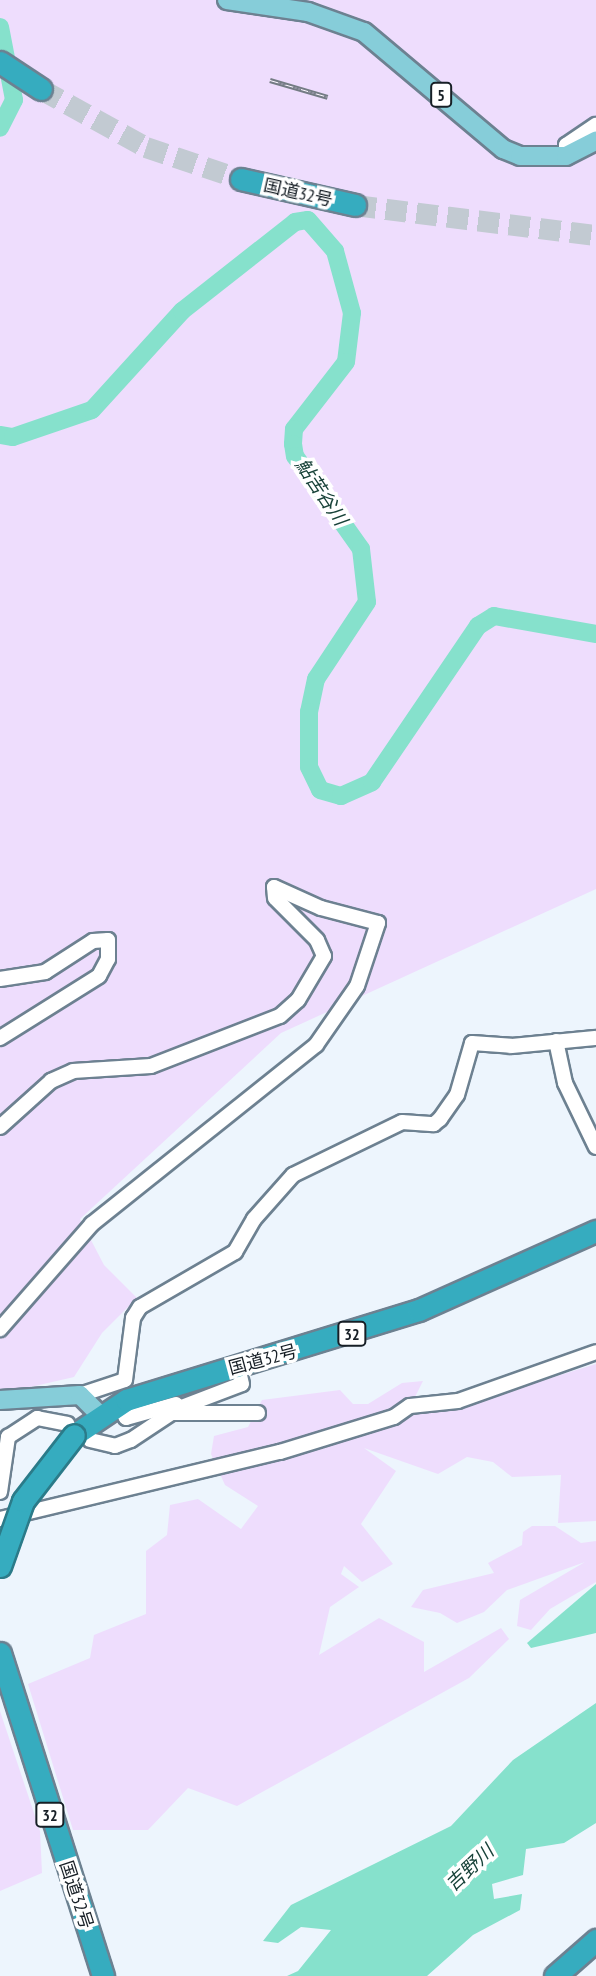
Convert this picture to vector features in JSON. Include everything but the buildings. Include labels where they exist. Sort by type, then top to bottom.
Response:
[{"type":"highway","points":[[0,62],[36,87]]},
{"type":"highway","name":"国道32号","points":[[249,182],[351,204]]},
{"type":"highway","name":"国道32号","points":[[0,1566],[23,1501],[77,1433],[109,1410],[238,1366],[419,1310],[596,1231]]},
{"type":"highway","name":"国道32号","points":[[0,1653],[103,1976]]},
{"type":"highway","points":[[555,1976],[596,1940]]},
{"type":"main road","name":"5","points":[[227,0],[287,8],[364,32],[503,149],[535,159],[566,156],[596,141]]},
{"type":"main road","points":[[0,1400],[80,1395],[109,1410]]},
{"type":"street","points":[[566,156],[566,145],[596,125]]},
{"type":"street","points":[[0,1128],[51,1081],[73,1071],[151,1066],[280,1016],[298,1000],[324,956],[317,940],[275,898],[274,887],[321,908],[378,923],[357,986],[316,1045],[256,1098],[92,1224],[0,1329]]},
{"type":"street","points":[[0,979],[45,972],[93,941],[108,940],[108,960],[99,976],[0,1038]]},
{"type":"street","points":[[80,1395],[125,1380],[133,1318],[140,1307],[235,1252],[254,1219],[293,1175],[402,1122],[434,1124],[457,1095],[472,1043],[596,1038]]},
{"type":"street","points":[[556,1041],[565,1083],[596,1147]]},
{"type":"street","points":[[0,1519],[280,1452],[394,1417],[410,1406],[458,1401],[596,1352]]},
{"type":"street","points":[[0,1492],[8,1437],[37,1418],[77,1433],[122,1444],[176,1410],[242,1384],[238,1366]]},
{"type":"street","points":[[109,1410],[126,1418],[176,1404],[176,1410]]},
{"type":"street","points":[[176,1410],[258,1413]]},
{"type":"shaded area","points":[[0,0],[596,0],[596,889],[281,1033],[80,1219],[104,1265],[137,1298],[102,1333],[74,1377],[0,1394]]},
{"type":"shaded area","points":[[596,1364],[596,1521],[558,1523],[561,1475],[512,1477],[493,1462],[467,1457],[438,1474],[364,1448],[396,1471],[361,1524],[393,1564],[362,1582],[344,1566],[341,1574],[359,1587],[330,1607],[319,1655],[379,1618],[424,1642],[424,1672],[501,1628],[509,1639],[469,1678],[237,1806],[188,1788],[148,1830],[73,1830],[28,1684],[90,1658],[94,1635],[146,1614],[146,1551],[167,1535],[170,1505],[198,1499],[241,1529],[258,1506],[225,1485],[211,1454],[214,1436],[248,1427],[262,1400],[340,1390],[353,1404],[368,1404],[402,1383],[423,1381],[411,1405],[485,1398]]},
{"type":"shaded area","points":[[532,1526],[555,1526],[581,1543],[596,1541],[596,1582],[550,1609],[531,1630],[517,1626],[520,1600],[585,1562],[507,1590],[484,1612],[457,1623],[440,1613],[411,1607],[423,1590],[494,1573],[488,1563],[522,1545],[523,1532]]},
{"type":"shaded area","points":[[0,1711],[40,1831],[42,1873],[0,1891]]},
{"type":"water","points":[[596,1584],[596,1633],[531,1648],[527,1643]]},
{"type":"water","name":"吉野川","points":[[596,1703],[596,1823],[564,1843],[526,1849],[523,1875],[492,1884],[494,1899],[522,1894],[520,1910],[473,1935],[427,1976],[287,1976],[298,1971],[331,1930],[301,1927],[278,1943],[263,1941],[291,1905],[451,1826],[513,1760]]},
{"type":"waterway","name":"鮎苦谷川","points":[[0,27],[14,100],[0,128]]},
{"type":"waterway","name":"鮎苦谷川","points":[[0,435],[13,437],[92,410],[182,311],[295,222],[308,220],[335,251],[352,313],[346,362],[294,429],[293,444],[295,456],[361,549],[367,602],[316,679],[309,712],[309,767],[320,790],[341,796],[372,782],[478,626],[494,616],[596,634]]},
{"type":"tunnel","points":[[41,89],[146,147],[241,179]]},
{"type":"tunnel","points":[[355,205],[596,235]]},
{"type":"railway","points":[[270,80],[328,97]]}]
